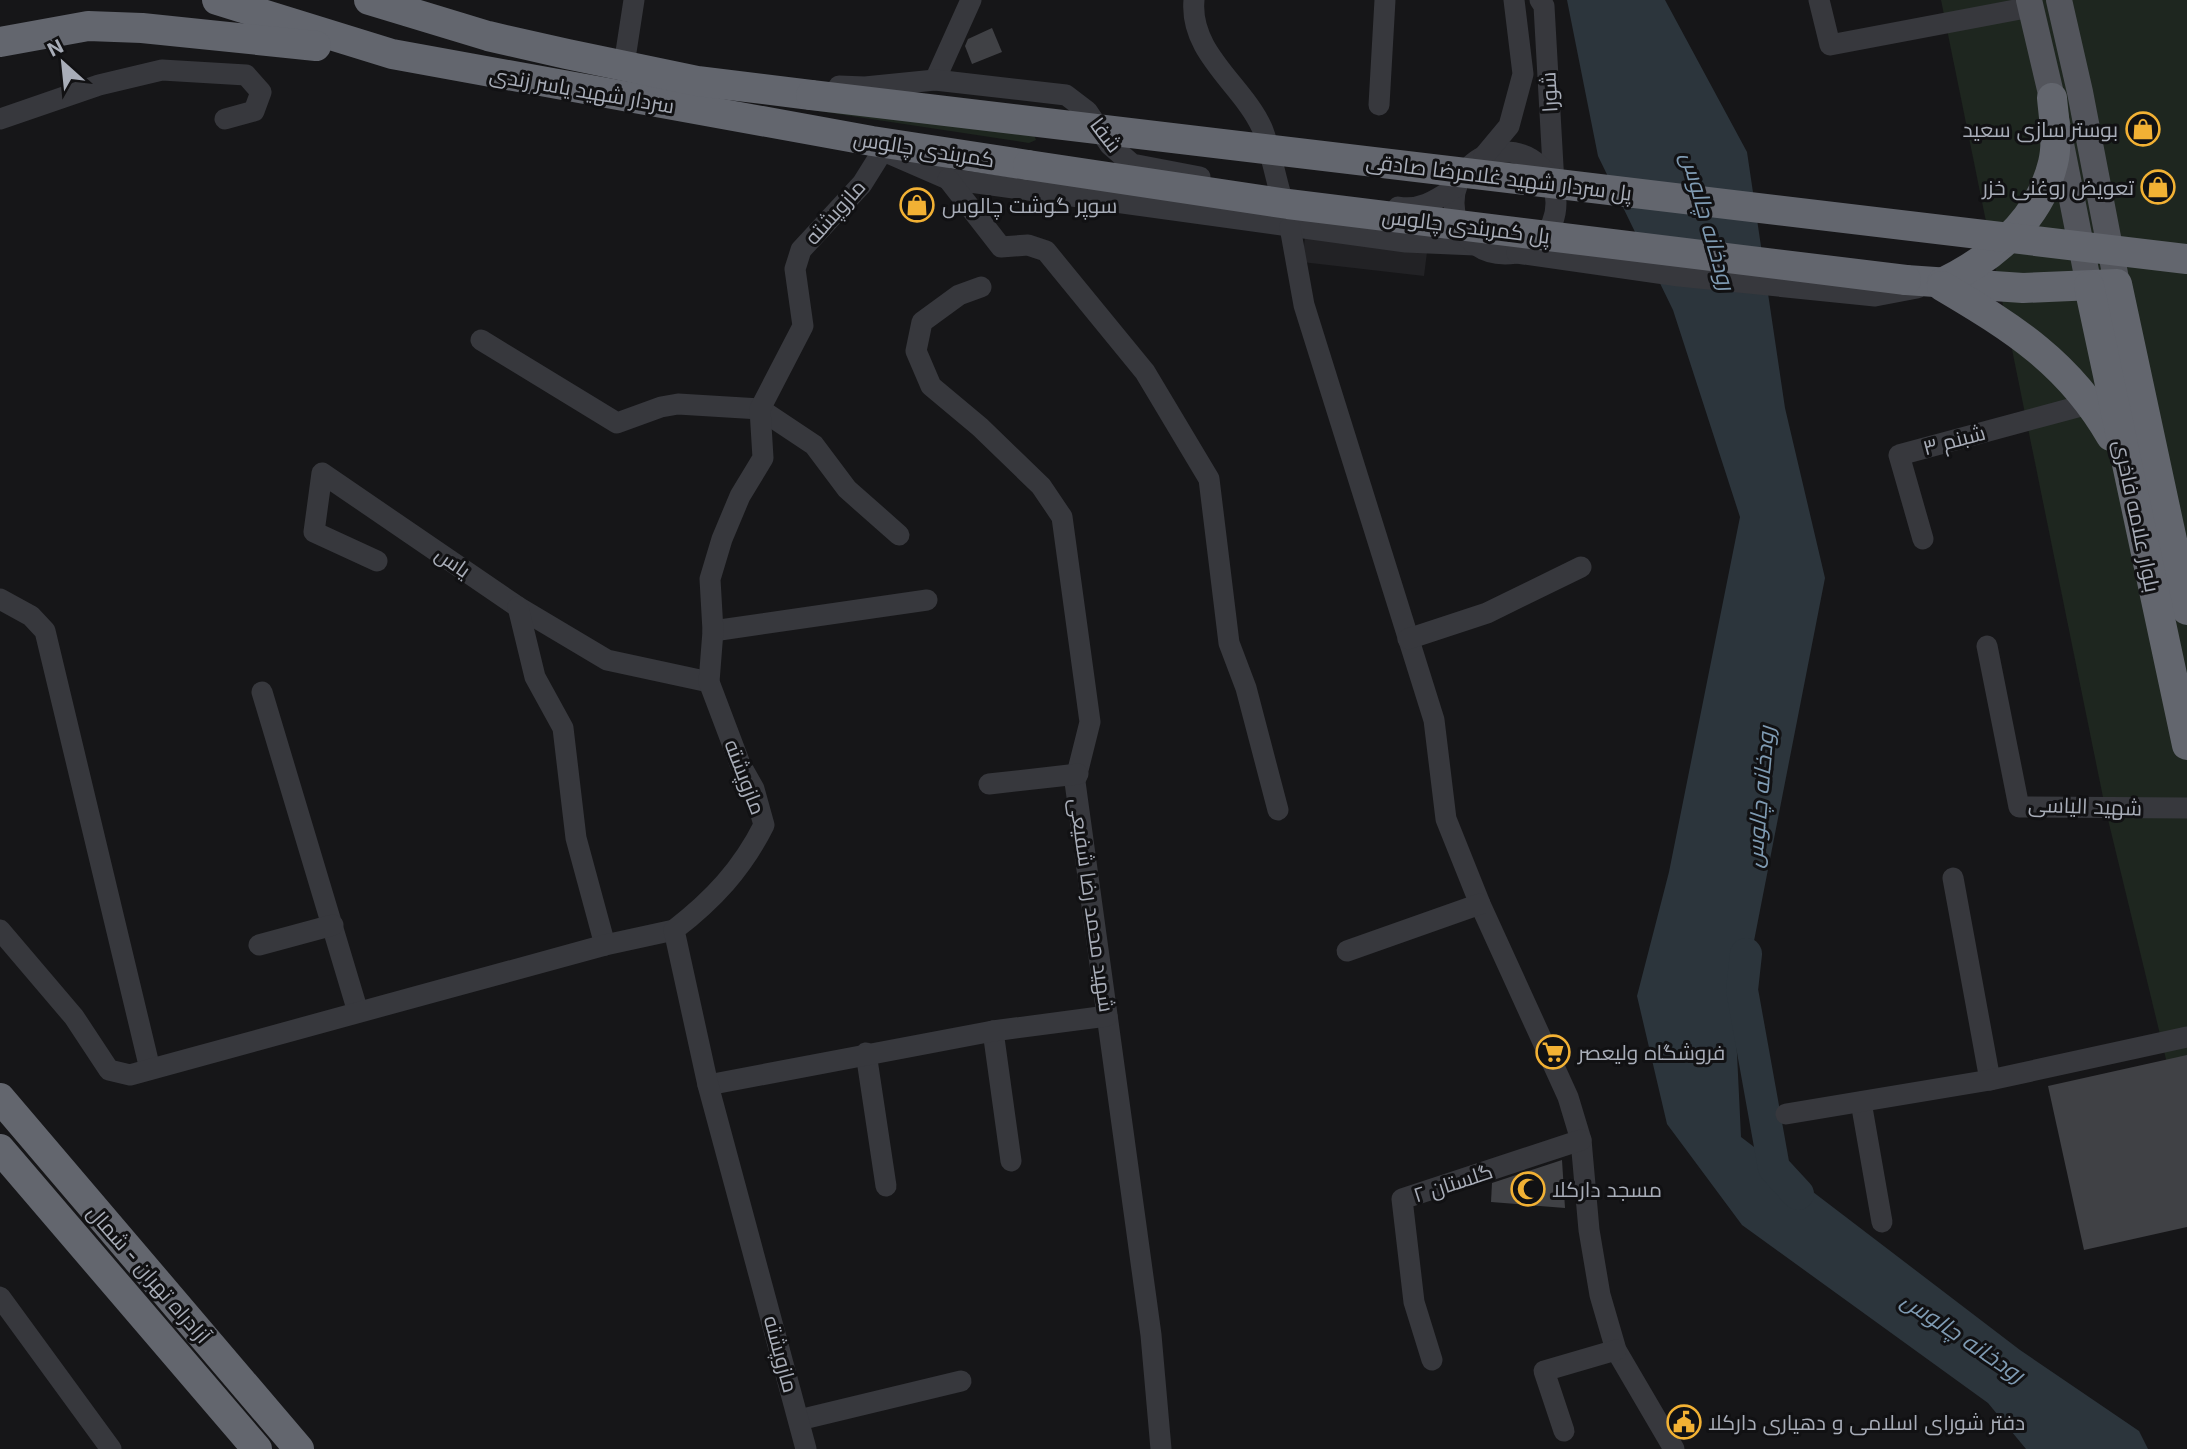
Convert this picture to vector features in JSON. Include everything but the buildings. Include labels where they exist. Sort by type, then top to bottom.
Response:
[{"type":"highway","name":"سردار شهید یاسر زندی","points":[[217,0],[392,54],[480,72],[821,131]]},
{"type":"highway","name":"سردار شهید یاسر زندی","points":[[369,0],[488,36],[697,82],[780,106],[821,131]]},
{"type":"highway","points":[[0,42],[88,26],[142,27],[392,54]]},
{"type":"highway","points":[[480,72],[488,36]]},
{"type":"highway","name":"سردار شهید یاسر زندی","points":[[697,82],[811,95]]},
{"type":"highway","name":"پل سردار شهید غلامرضا صادقی","points":[[811,95],[2187,259]]},
{"type":"highway","points":[[1939,284],[1973,268],[2004,245],[2025,220],[2053,163],[2052,98]]},
{"type":"highway","name":"کمربندی چالوس","points":[[821,131],[877,147],[1028,165]]},
{"type":"highway","name":"پل کمربندی چالوس","points":[[1028,165],[1288,204],[1939,284],[2024,288],[2103,285]]},
{"type":"highway","points":[[1939,284],[2012,327],[2039,348],[2092,403],[2125,461]]},
{"type":"highway","name":"بلوار علامه فاخری","points":[[2103,285],[2125,461],[2187,745]]},
{"type":"highway","name":"بلوار علامه فاخری","points":[[2103,285],[2187,610]]},
{"type":"highway","name":"آزادراه تهران - شمال","points":[[0,1098],[299,1449]]},
{"type":"highway","name":"آزادراه تهران - شمال","points":[[0,1149],[257,1449]]},
{"type":"main road","points":[[2059,0],[2080,92],[2103,285]]},
{"type":"main road","points":[[2030,4],[2052,98],[2103,285]]},
{"type":"street","points":[[624,65],[634,0]]},
{"type":"street","points":[[935,80],[971,0]]},
{"type":"street","points":[[1194,0],[1193,10],[1206,50],[1261,127],[1280,192]]},
{"type":"street","points":[[1379,105],[1385,0]]},
{"type":"street","name":"شورا","points":[[1483,156],[1509,126],[1523,74],[1514,0]]},
{"type":"street","name":"شورا","points":[[1540,0],[1544,6],[1555,186]]},
{"type":"street","points":[[1819,0],[1830,45],[2030,4]]},
{"type":"street","points":[[0,119],[99,85],[162,70],[246,75],[261,92],[254,111],[225,119]]},
{"type":"street","name":"شفا","points":[[697,82],[865,87],[935,80],[1066,94],[1087,111],[1110,145],[1132,164],[1280,192],[1414,209]]},
{"type":"street","points":[[877,147],[948,179],[1406,242],[1475,245],[1495,253],[1517,253],[1679,276],[1875,296],[1939,284]]},
{"type":"street","name":"مازوپشته","points":[[806,1449],[708,1085],[674,930],[712,901],[748,857],[764,825],[754,789],[740,764],[709,682],[713,631],[710,579],[722,539],[740,496],[763,458],[760,409],[803,326],[794,269],[801,250],[862,184],[877,147]]},
{"type":"street","points":[[1475,245],[1461,229],[1454,209],[1456,187],[1466,169],[1483,156],[1505,151],[1526,155],[1544,167],[1555,186],[1557,207],[1551,228],[1536,244],[1517,253]]},
{"type":"street","points":[[948,179],[1001,247],[1028,245],[1046,251],[1145,372],[1209,479],[1229,643],[1246,688],[1278,810]]},
{"type":"street","points":[[1406,242],[1417,239],[1423,229],[1422,218],[1414,209],[1434,202],[1456,187]]},
{"type":"street","points":[[1290,227],[1304,306],[1434,720],[1446,819],[1480,904],[1568,1097],[1581,1140],[1589,1230],[1600,1295],[1616,1350],[1674,1449]]},
{"type":"street","name":"شهید محمد رضا شفیعی","points":[[981,287],[959,295],[922,322],[916,351],[932,386],[980,427],[1041,486],[1062,517],[1090,722],[1075,782],[1151,1335],[1161,1449]]},
{"type":"street","points":[[481,340],[617,423],[661,407],[678,404],[760,409],[814,446],[847,489],[899,535]]},
{"type":"street","name":"شبنم ۳","points":[[1923,539],[1899,455],[2092,403]]},
{"type":"street","name":"یاس","points":[[377,561],[314,532],[322,474],[518,607],[607,660],[709,682]]},
{"type":"street","points":[[1408,639],[1487,613],[1581,568]]},
{"type":"street","points":[[0,599],[31,616],[45,631],[150,1069]]},
{"type":"street","points":[[713,631],[927,600]]},
{"type":"street","points":[[518,607],[535,677],[562,728],[576,838],[604,945]]},
{"type":"street","name":"شهید الیاسی","points":[[1987,646],[2020,807],[2187,808]]},
{"type":"street","points":[[262,692],[358,1012]]},
{"type":"street","points":[[989,784],[1078,774]]},
{"type":"street","points":[[1953,878],[1990,1080]]},
{"type":"street","points":[[1347,951],[1480,904]]},
{"type":"street","points":[[259,945],[333,925]]},
{"type":"street","points":[[0,930],[74,1017],[109,1070],[130,1075],[604,945],[674,930]]},
{"type":"street","points":[[708,1085],[993,1031],[1108,1016]]},
{"type":"street","points":[[993,1031],[1011,1161]]},
{"type":"street","points":[[1786,1114],[1990,1080],[2187,1037]]},
{"type":"street","points":[[866,1053],[886,1186]]},
{"type":"street","points":[[1861,1102],[1882,1222]]},
{"type":"street","name":"گلستان ۲","points":[[1432,1360],[1414,1302],[1402,1199],[1581,1140]]},
{"type":"street","points":[[0,1297],[111,1449]]},
{"type":"street","points":[[1564,1431],[1544,1371],[1616,1350]]},
{"type":"street","points":[[799,1420],[961,1381]]},
{"type":"shaded area","points":[[1941,0],[2187,0],[2187,1146],[2105,807]]},
{"type":"shaded area","points":[[785,106],[1034,135],[1036,140],[1029,143]]},
{"type":"shaded area","points":[[1305,237],[1427,252],[1424,276],[1302,262]]},
{"type":"water","points":[[1567,0],[1665,0],[1747,152],[1785,408],[1825,578],[1736,1033],[1741,1137],[2020,1350],[2139,1431],[2148,1449],[2026,1449],[1988,1403],[1742,1225],[1667,1124],[1637,996],[1669,872],[1740,517],[1673,310],[1598,156]]},
{"type":"waterway","name":"رودخانه چالوس","points":[[1746,954],[1742,990],[1774,1168],[1798,1194]]},
{"type":"place","name":"بوستر سازی سعید","points":[[2143,129]]},
{"type":"place","name":"تعویض روغنی خزر","points":[[2158,187]]},
{"type":"place","name":"سوپر گوشت چالوس","points":[[917,205]]},
{"type":"place","name":"فروشگاه ولیعصر","points":[[1553,1052]]},
{"type":"place","name":"مسجد دارکلا","points":[[1528,1189]]},
{"type":"place","name":"دفتر شورای اسلامی و دهیاری دارکلا","points":[[1684,1422]]}]
